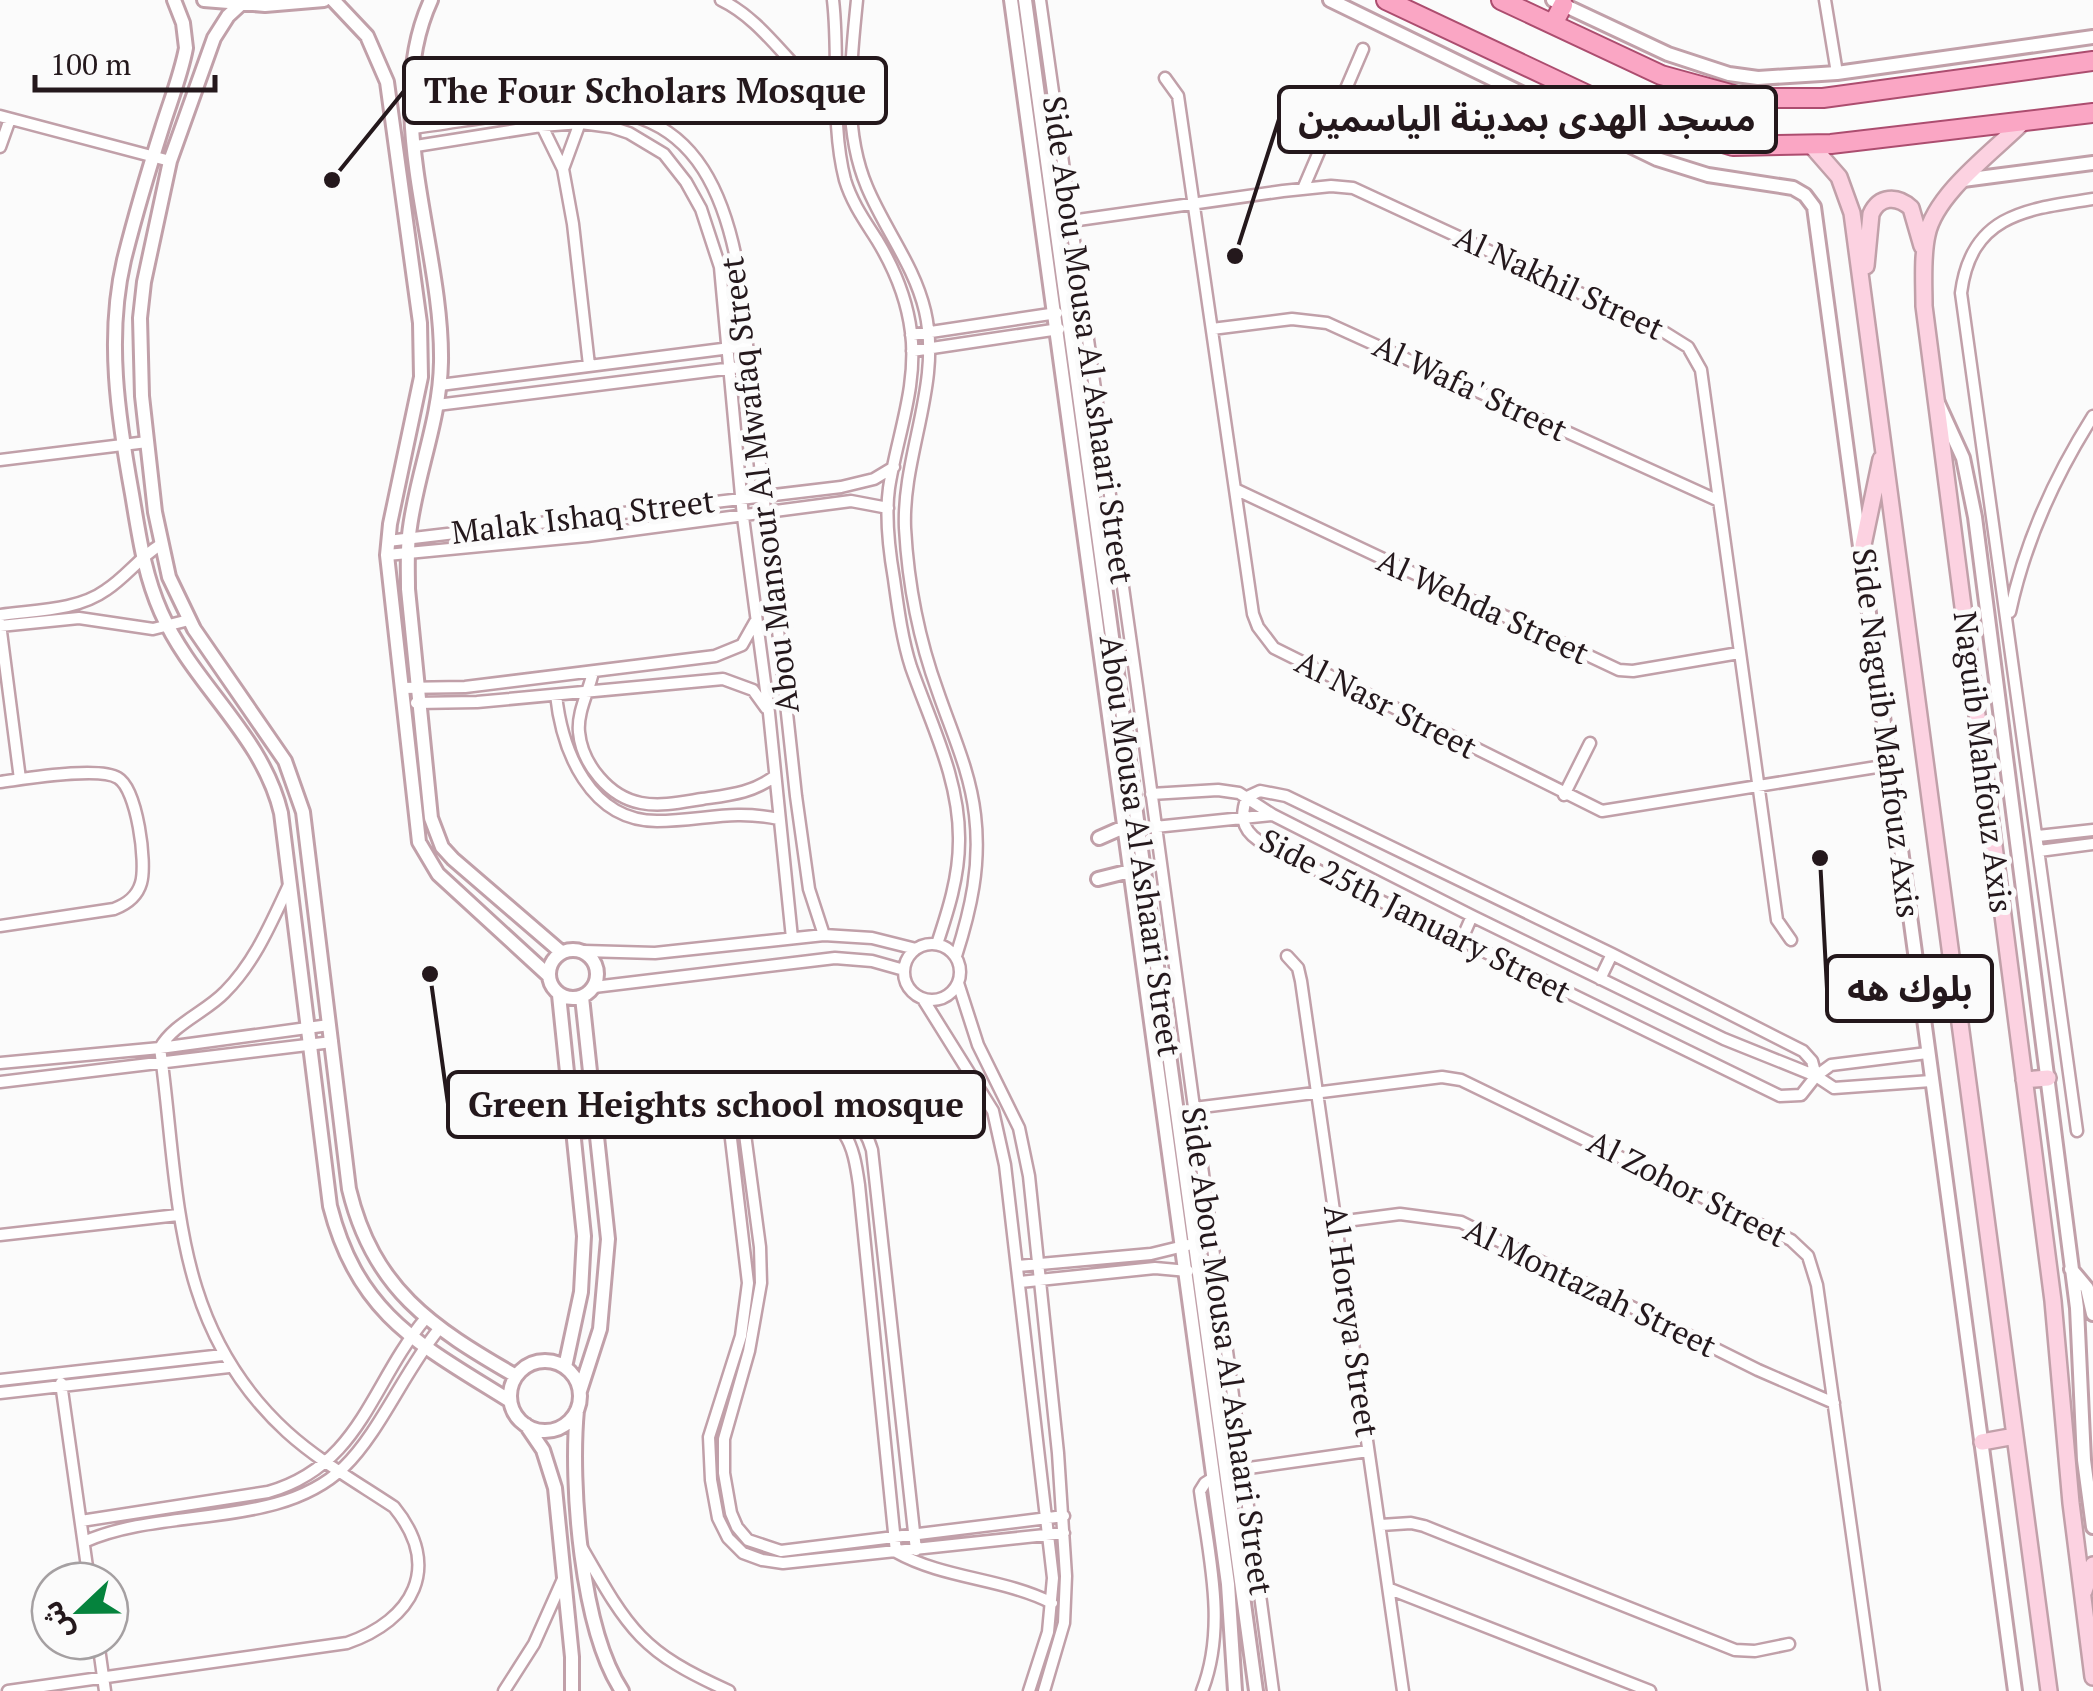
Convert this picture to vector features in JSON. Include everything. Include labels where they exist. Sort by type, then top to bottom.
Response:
[{"type":"main road","points":[[1386,0],[1632,116],[1733,146],[1811,145],[2093,112]]},
{"type":"main road","points":[[1501,0],[1661,75],[1720,93],[1773,100],[1823,98],[2093,62]]},
{"type":"main road","points":[[1553,24],[1558,2]]},
{"type":"main road","points":[[1624,143],[1632,116]]},
{"type":"main road","name":"Naguib Mahfouz Axis","points":[[2023,122],[1933,215],[1926,234],[1924,306],[2052,1301],[2093,1677]]},
{"type":"main road","name":"Naguib Mahfouz Axis","points":[[1811,145],[1832,166],[1850,200],[2049,1691]]},
{"type":"main road","points":[[1862,290],[1871,214],[1878,203],[1896,199],[1911,208],[1925,254]]},
{"type":"main road","points":[[1863,545],[1883,450]]},
{"type":"main road","points":[[2024,1080],[2048,1078]]},
{"type":"main road","points":[[1982,1442],[2015,1436]]},
{"type":"main road","points":[[2083,1595],[2093,1565]]},
{"type":"street","points":[[174,0],[183,23],[186,48],[123,265],[116,308],[115,362],[123,444],[142,556],[169,628],[268,770],[281,813],[308,1045],[336,1232],[358,1279],[382,1310],[424,1347],[510,1401]]},
{"type":"street","points":[[204,0],[241,4],[324,0]]},
{"type":"street","points":[[333,0],[359,26],[384,70],[422,350],[416,403],[387,548],[416,824],[426,860],[548,974],[560,994],[570,998],[582,997],[594,987],[835,958],[872,961],[904,970]]},
{"type":"street","points":[[431,0],[414,48],[410,104],[439,323],[440,385],[408,539],[408,589],[431,818],[442,847],[561,952]]},
{"type":"street","points":[[721,0],[746,14],[819,88],[851,105]]},
{"type":"street","points":[[833,0],[838,54],[836,100],[846,185],[897,280],[911,335],[908,402],[888,508],[902,630],[910,664],[948,766],[958,817],[954,885],[937,944]]},
{"type":"street","points":[[857,0],[850,66],[853,136],[866,186],[917,284],[930,348],[908,481],[905,527],[920,629],[938,692],[962,752],[975,814],[976,876],[956,956],[960,969],[958,983],[978,1045],[1019,1128],[1029,1176],[1064,1516],[1064,1622],[1044,1691]]},
{"type":"street","name":"Abou Mousa Al Ashaari Street","points":[[1011,0],[1061,312]]},
{"type":"street","name":"Abou Mousa Al Ashaari Street","points":[[1025,0],[1063,329],[1188,1245],[1213,1478],[1239,1623],[1256,1691]]},
{"type":"street","name":"Side Abou Mousa Al Ashaari Street","points":[[1040,0],[1272,1691]]},
{"type":"street","points":[[1330,0],[1624,143]]},
{"type":"street","points":[[1825,0],[1837,73]]},
{"type":"street","points":[[1558,2],[1668,54],[1729,74],[1758,78],[1837,73],[2093,38]]},
{"type":"street","points":[[241,4],[222,23],[214,38],[170,161],[144,282],[140,318],[142,396],[160,545],[169,578],[189,620],[272,737],[296,786],[308,838],[349,1189],[357,1219],[379,1266],[424,1319],[516,1376]]},
{"type":"street","points":[[1303,189],[1363,49]]},
{"type":"street","name":"Al Nasr Street","points":[[1166,78],[1178,96],[1253,614],[1258,628],[1274,648],[1602,811],[1889,765]]},
{"type":"street","points":[[391,108],[410,104]]},
{"type":"street","points":[[563,169],[584,107]]},
{"type":"street","name":"Abou Mansour Al Mwafaq Street","points":[[413,128],[538,111],[614,109],[646,119],[680,141],[695,158],[717,197],[730,231],[740,280],[796,796],[809,889],[824,936]]},
{"type":"street","points":[[538,111],[541,126],[563,169],[589,365]]},
{"type":"street","points":[[0,148],[5,118],[170,161]]},
{"type":"street","name":"Abou Mansour Al Mwafaq Street","points":[[416,146],[580,123],[610,127],[648,142],[664,154],[686,182],[715,246],[792,938]]},
{"type":"street","name":"Side Naguib Mahfouz Axis","points":[[1624,143],[1708,176],[1786,186],[1806,196],[1818,221],[2015,1691]]},
{"type":"street","points":[[1964,180],[2093,163]]},
{"type":"street","name":"Al Nakhil Street","points":[[1072,222],[1341,186],[1367,193],[1688,347],[1701,370],[1777,920],[1790,940]]},
{"type":"street","points":[[2077,1131],[1962,306],[1963,276],[1976,248],[1999,222],[2026,210],[2093,199]]},
{"type":"street","points":[[911,335],[1061,312]]},
{"type":"street","name":"Al Wafa' Street","points":[[1212,329],[1292,320],[1327,323],[1719,500]]},
{"type":"street","points":[[912,351],[1063,329]]},
{"type":"street","name":"Abou Mousa Al Ashaari Street","points":[[1063,329],[1076,509],[1099,693],[1130,870],[1132,940],[1151,982]]},
{"type":"street","points":[[440,385],[746,346]]},
{"type":"street","points":[[437,405],[748,366]]},
{"type":"street","points":[[1936,399],[1963,458],[1972,497],[2072,1268],[2080,1342],[2082,1432],[2093,1526]]},
{"type":"street","points":[[2008,620],[2040,517],[2093,416]]},
{"type":"street","points":[[0,460],[148,442]]},
{"type":"street","name":"Malak Ishaq Street","points":[[387,548],[408,539],[862,483],[894,467]]},
{"type":"street","name":"Al Wehda Street","points":[[1237,490],[1619,670],[1633,671],[1740,652]]},
{"type":"street","name":"Malak Ishaq Street","points":[[387,548],[408,554],[743,517],[851,501],[888,508]]},
{"type":"street","points":[[0,614],[78,604],[108,590],[142,556],[160,545]]},
{"type":"street","points":[[78,604],[79,618]]},
{"type":"street","points":[[20,779],[0,625],[79,618],[153,629],[189,620]]},
{"type":"street","points":[[401,695],[420,688],[465,687],[724,654],[742,645],[756,621]]},
{"type":"street","points":[[760,655],[778,652]]},
{"type":"street","points":[[594,672],[580,719],[584,754],[597,776],[624,798],[659,805],[736,794],[775,776]]},
{"type":"street","points":[[401,695],[421,703],[723,679],[753,690],[769,713]]},
{"type":"street","points":[[556,695],[566,744],[576,768],[604,804],[654,821],[748,813],[779,819]]},
{"type":"street","points":[[1564,795],[1590,743]]},
{"type":"street","points":[[0,782],[101,773],[118,778],[129,791],[139,831],[142,871],[135,895],[114,910],[0,926]]},
{"type":"street","points":[[1151,794],[1234,791],[1272,815],[1472,916],[1724,1040],[1816,1076],[1827,1085],[1842,1088],[1931,1081]]},
{"type":"street","name":"Side 25th January Street","points":[[1260,791],[1286,796],[1612,954],[1803,1050],[1812,1061],[1816,1076],[1801,1094],[1780,1096],[1256,840],[1241,818],[1246,797],[1260,791]]},
{"type":"street","points":[[778,798],[796,796]]},
{"type":"street","points":[[1155,828],[1272,815]]},
{"type":"street","points":[[1100,838],[1124,827]]},
{"type":"street","points":[[2038,836],[2093,830]]},
{"type":"street","points":[[2039,851],[2093,844]]},
{"type":"street","points":[[1098,879],[1130,870]]},
{"type":"street","points":[[8,1691],[104,1685],[347,1643],[380,1630],[396,1617],[409,1601],[416,1582],[415,1542],[407,1523],[394,1508],[327,1463],[267,1413],[230,1367],[203,1310],[178,1216],[160,1048],[166,1038],[211,1005],[236,980],[262,940],[289,886]]},
{"type":"street","points":[[1519,939],[1529,915]]},
{"type":"street","points":[[1461,940],[1472,916]]},
{"type":"street","points":[[548,974],[553,960],[572,949],[655,953],[824,936],[872,938],[916,949],[937,944],[956,956]]},
{"type":"street","points":[[916,949],[904,970],[911,990],[923,999],[993,1111],[1005,1165],[1048,1535],[1052,1604],[1030,1691]]},
{"type":"street","points":[[584,951],[596,967],[594,987]]},
{"type":"street","points":[[1600,979],[1612,954]]},
{"type":"street","name":"Al Horeya Street","points":[[1288,956],[1298,968],[1301,980],[1319,1092],[1403,1691]]},
{"type":"street","points":[[923,999],[944,998],[958,983]]},
{"type":"street","points":[[560,994],[582,1208],[583,1264],[566,1368],[580,1391]]},
{"type":"street","points":[[582,997],[606,1209],[606,1277],[600,1329],[580,1391],[573,1478],[600,1650],[622,1691]]},
{"type":"street","points":[[0,1062],[160,1048],[329,1025]]},
{"type":"street","points":[[0,1082],[332,1042]]},
{"type":"street","points":[[1816,1076],[1831,1065],[1927,1053]]},
{"type":"street","name":"Al Zohor Street","points":[[1194,1108],[1442,1077],[1461,1080],[1791,1240],[1808,1256],[1813,1270],[1874,1691]]},
{"type":"street","points":[[596,1124],[809,1097],[826,1100],[849,1113],[866,1133],[879,1207],[916,1550]]},
{"type":"street","points":[[741,1104],[760,1246],[760,1283],[749,1351],[724,1440],[724,1474],[737,1528],[748,1540],[781,1551],[1064,1516]]},
{"type":"street","points":[[727,1105],[748,1283],[741,1336],[709,1437],[710,1480],[718,1518],[728,1538],[743,1552],[783,1563],[1064,1533]]},
{"type":"street","points":[[572,1126],[808,1113],[830,1121],[849,1141],[855,1158],[896,1552]]},
{"type":"street","points":[[849,1141],[866,1133]]},
{"type":"street","points":[[860,1210],[879,1207]]},
{"type":"street","name":"Al Montazah Street","points":[[1338,1222],[1400,1214],[1461,1222],[1834,1403]]},
{"type":"street","points":[[0,1236],[178,1216]]},
{"type":"street","points":[[1018,1266],[1151,1254],[1188,1245]]},
{"type":"street","points":[[1020,1282],[1155,1268],[1191,1270]]},
{"type":"street","points":[[2072,1268],[2087,1288],[2093,1314]]},
{"type":"street","name":"Abou Mousa Al Ashaari Street","points":[[1191,1270],[1239,1623],[1235,1691]]},
{"type":"street","points":[[748,1283],[760,1283]]},
{"type":"street","points":[[80,1520],[294,1485],[327,1463],[351,1435],[424,1319]]},
{"type":"street","points":[[84,1542],[130,1527],[268,1505],[318,1487],[362,1447],[439,1329]]},
{"type":"street","points":[[0,1380],[224,1355]]},
{"type":"street","points":[[566,1368],[538,1362],[516,1376],[510,1401],[543,1450],[550,1468],[572,1656],[572,1691]]},
{"type":"street","points":[[148,1363],[149,1376]]},
{"type":"street","points":[[0,1393],[230,1367]]},
{"type":"street","points":[[59,1372],[87,1561]]},
{"type":"street","points":[[2082,1432],[2093,1404]]},
{"type":"street","points":[[526,1426],[555,1430],[564,1426],[577,1410]]},
{"type":"street","points":[[1242,1469],[1368,1452]]},
{"type":"street","points":[[1202,1691],[1215,1630],[1200,1491],[1213,1478]]},
{"type":"street","points":[[1381,1525],[1424,1526],[1735,1650],[1755,1651],[1789,1644]]},
{"type":"street","points":[[582,1548],[614,1602],[646,1644],[681,1670],[729,1691]]},
{"type":"street","points":[[896,1552],[915,1562],[1019,1588],[1052,1604]]},
{"type":"street","points":[[504,1691],[534,1644],[562,1579]]},
{"type":"street","points":[[1390,1589],[1650,1691]]},
{"type":"street","points":[[1215,1630],[1239,1623]]},
{"type":"place","name":"The Four Scholars Mosque","points":[[332,180]]},
{"type":"place","name":"مسجد الهدى بمدينة الياسمين","points":[[1235,256]]},
{"type":"place","name":"بلوك هه","points":[[1820,858]]},
{"type":"place","name":"Green Heights school mosque","points":[[430,974]]}]
